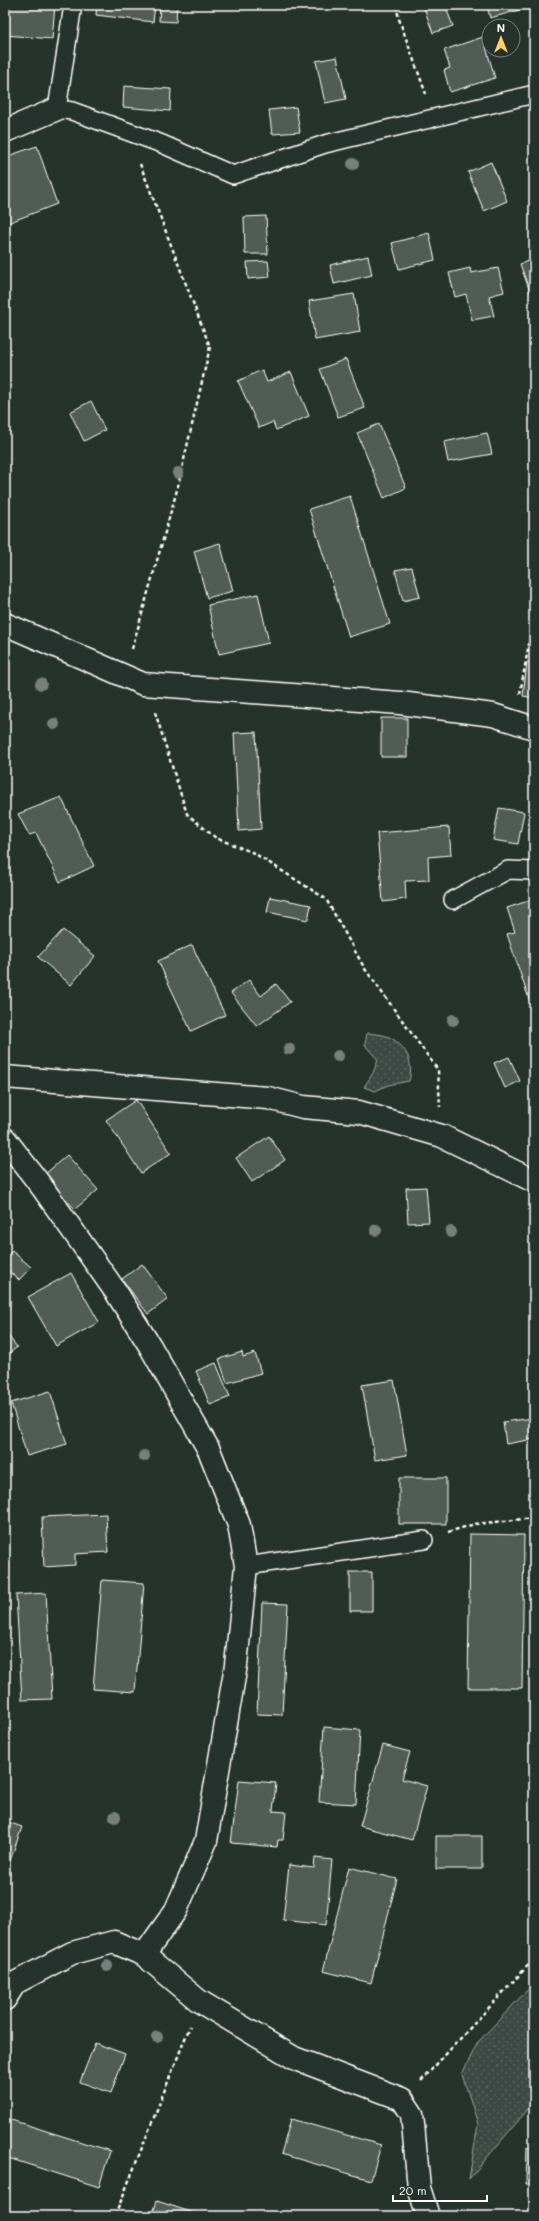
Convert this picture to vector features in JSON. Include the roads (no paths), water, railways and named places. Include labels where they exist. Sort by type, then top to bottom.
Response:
[{"type":"street","points":[[5,132],[57,109]]},
{"type":"street","points":[[5,624],[143,684],[400,703],[493,715],[525,725]]},
{"type":"street","points":[[5,1077],[268,1098],[303,1107],[359,1112],[442,1136],[534,1181]]},
{"type":"street","points":[[5,1139],[42,1187],[116,1292],[158,1360],[209,1450],[239,1525],[246,1566],[236,1665],[206,1841],[176,1910],[144,1955]]},
{"type":"street","points":[[5,1999],[15,1983],[72,1953],[114,1942],[144,1955],[199,2001],[294,2058],[402,2099],[412,2114],[419,2188],[428,2216]]},
{"type":"lane","points":[[73,5],[57,109],[72,111],[162,144],[233,175],[325,144],[441,115],[534,94]]},
{"type":"lane","points":[[453,900],[508,870],[534,872]]},
{"type":"lane","points":[[246,1566],[424,1540]]}]
